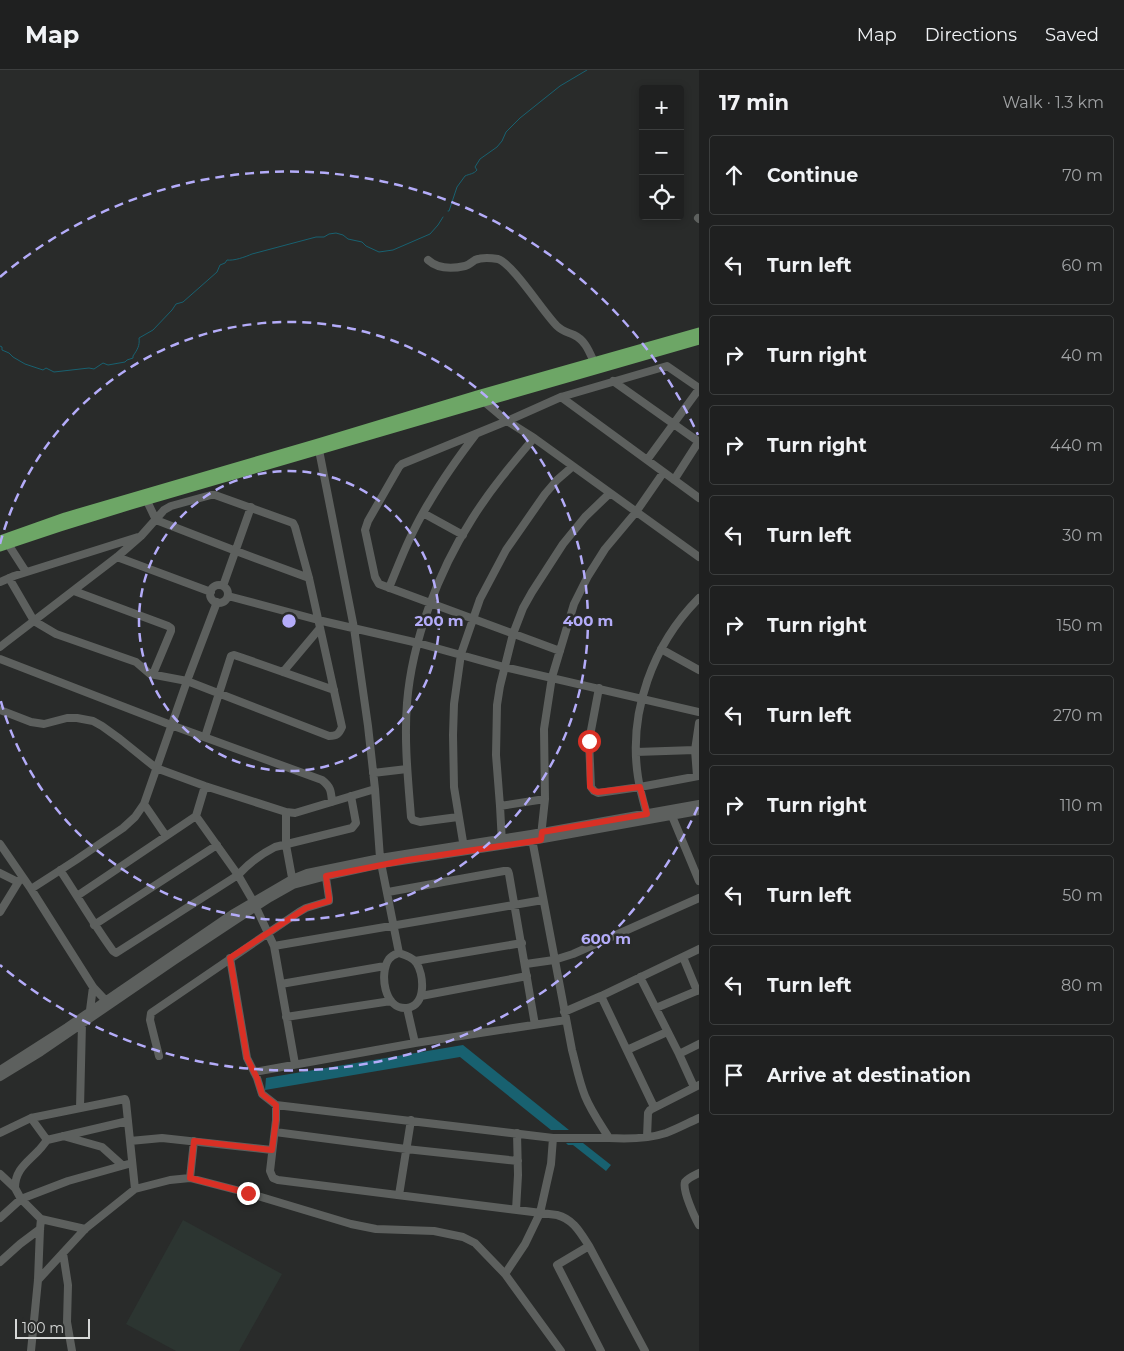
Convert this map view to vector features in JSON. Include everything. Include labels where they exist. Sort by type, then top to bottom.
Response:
[{"type":"main road","points":[[3,544],[594,362],[699,332]]},
{"type":"main road","points":[[480,398],[699,340]]},
{"type":"main road","points":[[3,544],[65,517],[318,447]]},
{"type":"street","points":[[428,260],[439,267],[464,266],[480,258],[502,261],[518,276],[556,325],[581,339],[586,344],[594,362]]},
{"type":"street","points":[[560,651],[379,584],[375,577],[365,530],[368,521],[402,464],[561,397],[667,366],[699,389],[647,460]]},
{"type":"street","points":[[613,381],[699,442],[674,480]]},
{"type":"street","points":[[561,397],[699,498]]},
{"type":"street","points":[[480,398],[507,421],[534,438],[699,557]]},
{"type":"street","points":[[389,588],[405,547],[429,501],[476,433]]},
{"type":"street","points":[[458,817],[420,822],[413,820],[411,817],[406,734],[411,672],[418,643],[444,570],[472,519],[505,472],[534,438]]},
{"type":"street","points":[[318,447],[354,628],[374,774],[381,861],[399,953]]},
{"type":"street","points":[[464,848],[454,787],[453,735],[455,694],[461,654],[487,583],[511,542],[544,494],[572,467]]},
{"type":"street","points":[[541,836],[545,799],[544,729],[552,677],[574,604],[588,576],[605,549],[636,512],[664,473]]},
{"type":"street","points":[[502,842],[496,729],[497,705],[504,667],[513,634],[528,600],[563,544],[585,517],[610,493]]},
{"type":"street","points":[[0,647],[34,621],[74,591],[117,557],[164,510],[171,506],[211,494],[293,523],[297,530],[342,727],[339,734],[329,736],[187,681],[153,674],[146,671],[136,662],[56,634],[34,621],[9,578]]},
{"type":"street","points":[[147,501],[156,520],[308,578]]},
{"type":"street","points":[[223,586],[251,507]]},
{"type":"street","points":[[423,513],[463,535]]},
{"type":"street","points":[[0,582],[140,536]]},
{"type":"street","points":[[3,544],[26,572]]},
{"type":"street","points":[[117,557],[211,592]]},
{"type":"street","points":[[223,586],[228,596],[225,601],[217,602],[211,597],[211,592],[214,587],[223,586]]},
{"type":"street","points":[[74,591],[171,628],[153,674]]},
{"type":"street","points":[[228,596],[318,620],[461,654],[504,667],[699,712]]},
{"type":"street","points":[[648,817],[638,778],[636,752],[637,722],[642,698],[652,667],[661,649],[678,622],[699,598]]},
{"type":"street","points":[[31,889],[123,828],[135,817],[144,804],[217,602]]},
{"type":"street","points":[[692,605],[699,612]]},
{"type":"street","points":[[284,672],[320,628]]},
{"type":"street","points":[[661,649],[699,670]]},
{"type":"street","points":[[205,737],[231,656],[234,655],[334,690]]},
{"type":"street","points":[[0,659],[171,725],[322,780],[328,785],[332,802]]},
{"type":"street","points":[[599,688],[589,741],[590,787],[594,791],[640,787],[698,776],[695,750],[699,723]]},
{"type":"street","points":[[0,710],[31,722],[44,724],[67,718],[77,718],[93,722],[102,726],[156,768],[286,812],[295,813],[375,789]]},
{"type":"street","points":[[636,752],[695,750]]},
{"type":"street","points":[[374,774],[408,768]]},
{"type":"street","points":[[77,896],[196,816],[205,786]]},
{"type":"street","points":[[60,870],[94,925],[116,953],[238,875],[246,866],[275,847],[352,828],[356,823],[352,796]]},
{"type":"street","points":[[500,806],[545,799]]},
{"type":"street","points":[[144,804],[166,836]]},
{"type":"street","points":[[648,817],[672,816],[699,804]]},
{"type":"street","points":[[68,1029],[82,1023],[107,1002],[254,904],[293,882],[381,861],[531,838],[688,810],[699,811]]},
{"type":"street","points":[[286,812],[286,845],[293,882]]},
{"type":"street","points":[[196,816],[238,875],[274,946],[295,1064]]},
{"type":"street","points":[[672,816],[699,880]]},
{"type":"street","points":[[531,838],[565,1016],[580,1083],[586,1098],[609,1138]]},
{"type":"street","points":[[0,844],[20,879],[31,889],[93,987],[107,1002]]},
{"type":"street","points":[[94,925],[217,845]]},
{"type":"street","points":[[388,892],[508,871],[526,964],[535,1025]]},
{"type":"street","points":[[0,873],[20,879]]},
{"type":"street","points":[[159,1056],[150,1020],[151,1013],[306,908],[329,901],[325,873]]},
{"type":"street","points":[[0,912],[20,879]]},
{"type":"street","points":[[526,964],[554,960],[573,954],[699,898]]},
{"type":"street","points":[[274,946],[543,900]]},
{"type":"street","points":[[415,961],[522,943]]},
{"type":"street","points":[[255,1075],[295,1064],[535,1025],[565,1016],[699,949]]},
{"type":"street","points":[[399,953],[407,955],[415,961],[422,978],[421,996],[417,1002],[407,1008],[391,1001],[384,982],[385,966],[389,959],[399,953]]},
{"type":"street","points":[[656,1008],[698,990],[683,957]]},
{"type":"street","points":[[230,958],[245,1048],[250,1064],[262,1094],[276,1105],[553,1138],[647,1137],[667,1133],[699,1118]]},
{"type":"street","points":[[280,984],[385,966]]},
{"type":"street","points":[[421,996],[527,976]]},
{"type":"street","points":[[640,977],[696,1086],[654,1107],[648,1113],[647,1137]]},
{"type":"street","points":[[90,1010],[93,987]]},
{"type":"street","points":[[602,996],[654,1107]]},
{"type":"street","points":[[286,1017],[391,1001]]},
{"type":"street","points":[[2,1072],[68,1029],[90,1010],[107,1002]]},
{"type":"street","points":[[407,1008],[415,1043]]},
{"type":"street","points":[[80,1108],[82,1023]]},
{"type":"street","points":[[627,1050],[667,1032]]},
{"type":"street","points":[[679,1054],[699,1044]]},
{"type":"street","points":[[0,1132],[31,1118],[125,1099],[135,1188]]},
{"type":"street","points":[[276,1105],[270,1171],[273,1178],[540,1213],[564,1217],[570,1220],[589,1246],[645,1351]]},
{"type":"street","points":[[31,1118],[47,1140]]},
{"type":"street","points":[[399,1195],[411,1120]]},
{"type":"street","points":[[15,1188],[15,1180],[19,1171],[47,1140],[128,1121]]},
{"type":"street","points":[[275,1132],[518,1161]]},
{"type":"street","points":[[516,1210],[518,1176],[517,1133]]},
{"type":"street","points":[[61,1136],[102,1147],[122,1165]]},
{"type":"street","points":[[130,1141],[162,1138],[272,1150]]},
{"type":"street","points":[[505,1274],[516,1259],[540,1213],[551,1164],[553,1138]]},
{"type":"street","points":[[190,1178],[194,1141]]},
{"type":"street","points":[[1,1214],[21,1199],[68,1180],[132,1163]]},
{"type":"street","points":[[699,1173],[691,1177],[685,1186],[690,1205],[699,1225]]},
{"type":"street","points":[[0,1174],[15,1188],[21,1199],[41,1219],[85,1229]]},
{"type":"street","points":[[38,1280],[85,1229],[135,1188],[170,1180],[190,1178],[248,1193],[351,1224],[376,1229],[434,1231],[463,1237],[475,1243],[505,1274],[561,1351]]},
{"type":"street","points":[[31,1351],[38,1280],[41,1219]]},
{"type":"street","points":[[0,1262],[40,1229]]},
{"type":"street","points":[[589,1246],[557,1265],[601,1351]]},
{"type":"street","points":[[63,1253],[68,1285],[67,1322],[72,1351]]},
{"type":"shaded area","points":[[183,1220],[282,1274],[239,1351],[176,1351],[126,1324]]},
{"type":"water","points":[[463,1045],[569,1130],[551,1130],[460,1057],[265,1090],[266,1078]]},
{"type":"water","points":[[566,1143],[583,1143],[611,1165],[606,1171],[573,1145]]},
{"type":"waterway","points":[[448,211],[457,187],[465,176],[477,170],[475,167],[480,159],[497,147],[506,132],[520,118],[560,86],[587,70]]},
{"type":"waterway","points":[[0,346],[2,350],[25,364],[43,370],[46,368],[54,372],[94,369],[103,363],[108,365],[125,362],[133,358],[139,346],[139,338],[153,330],[176,304],[183,302],[217,272],[220,265],[227,260],[336,233],[348,239],[362,242],[379,252],[393,250],[430,234],[443,217]]},
{"type":"route","points":[[248,1193],[190,1178],[194,1141],[272,1150],[276,1105],[262,1094],[257,1078],[247,1058],[230,958],[306,908],[329,901],[326,876],[382,864],[541,840],[542,832],[647,814],[640,787],[598,792],[590,787],[589,741]]}]
